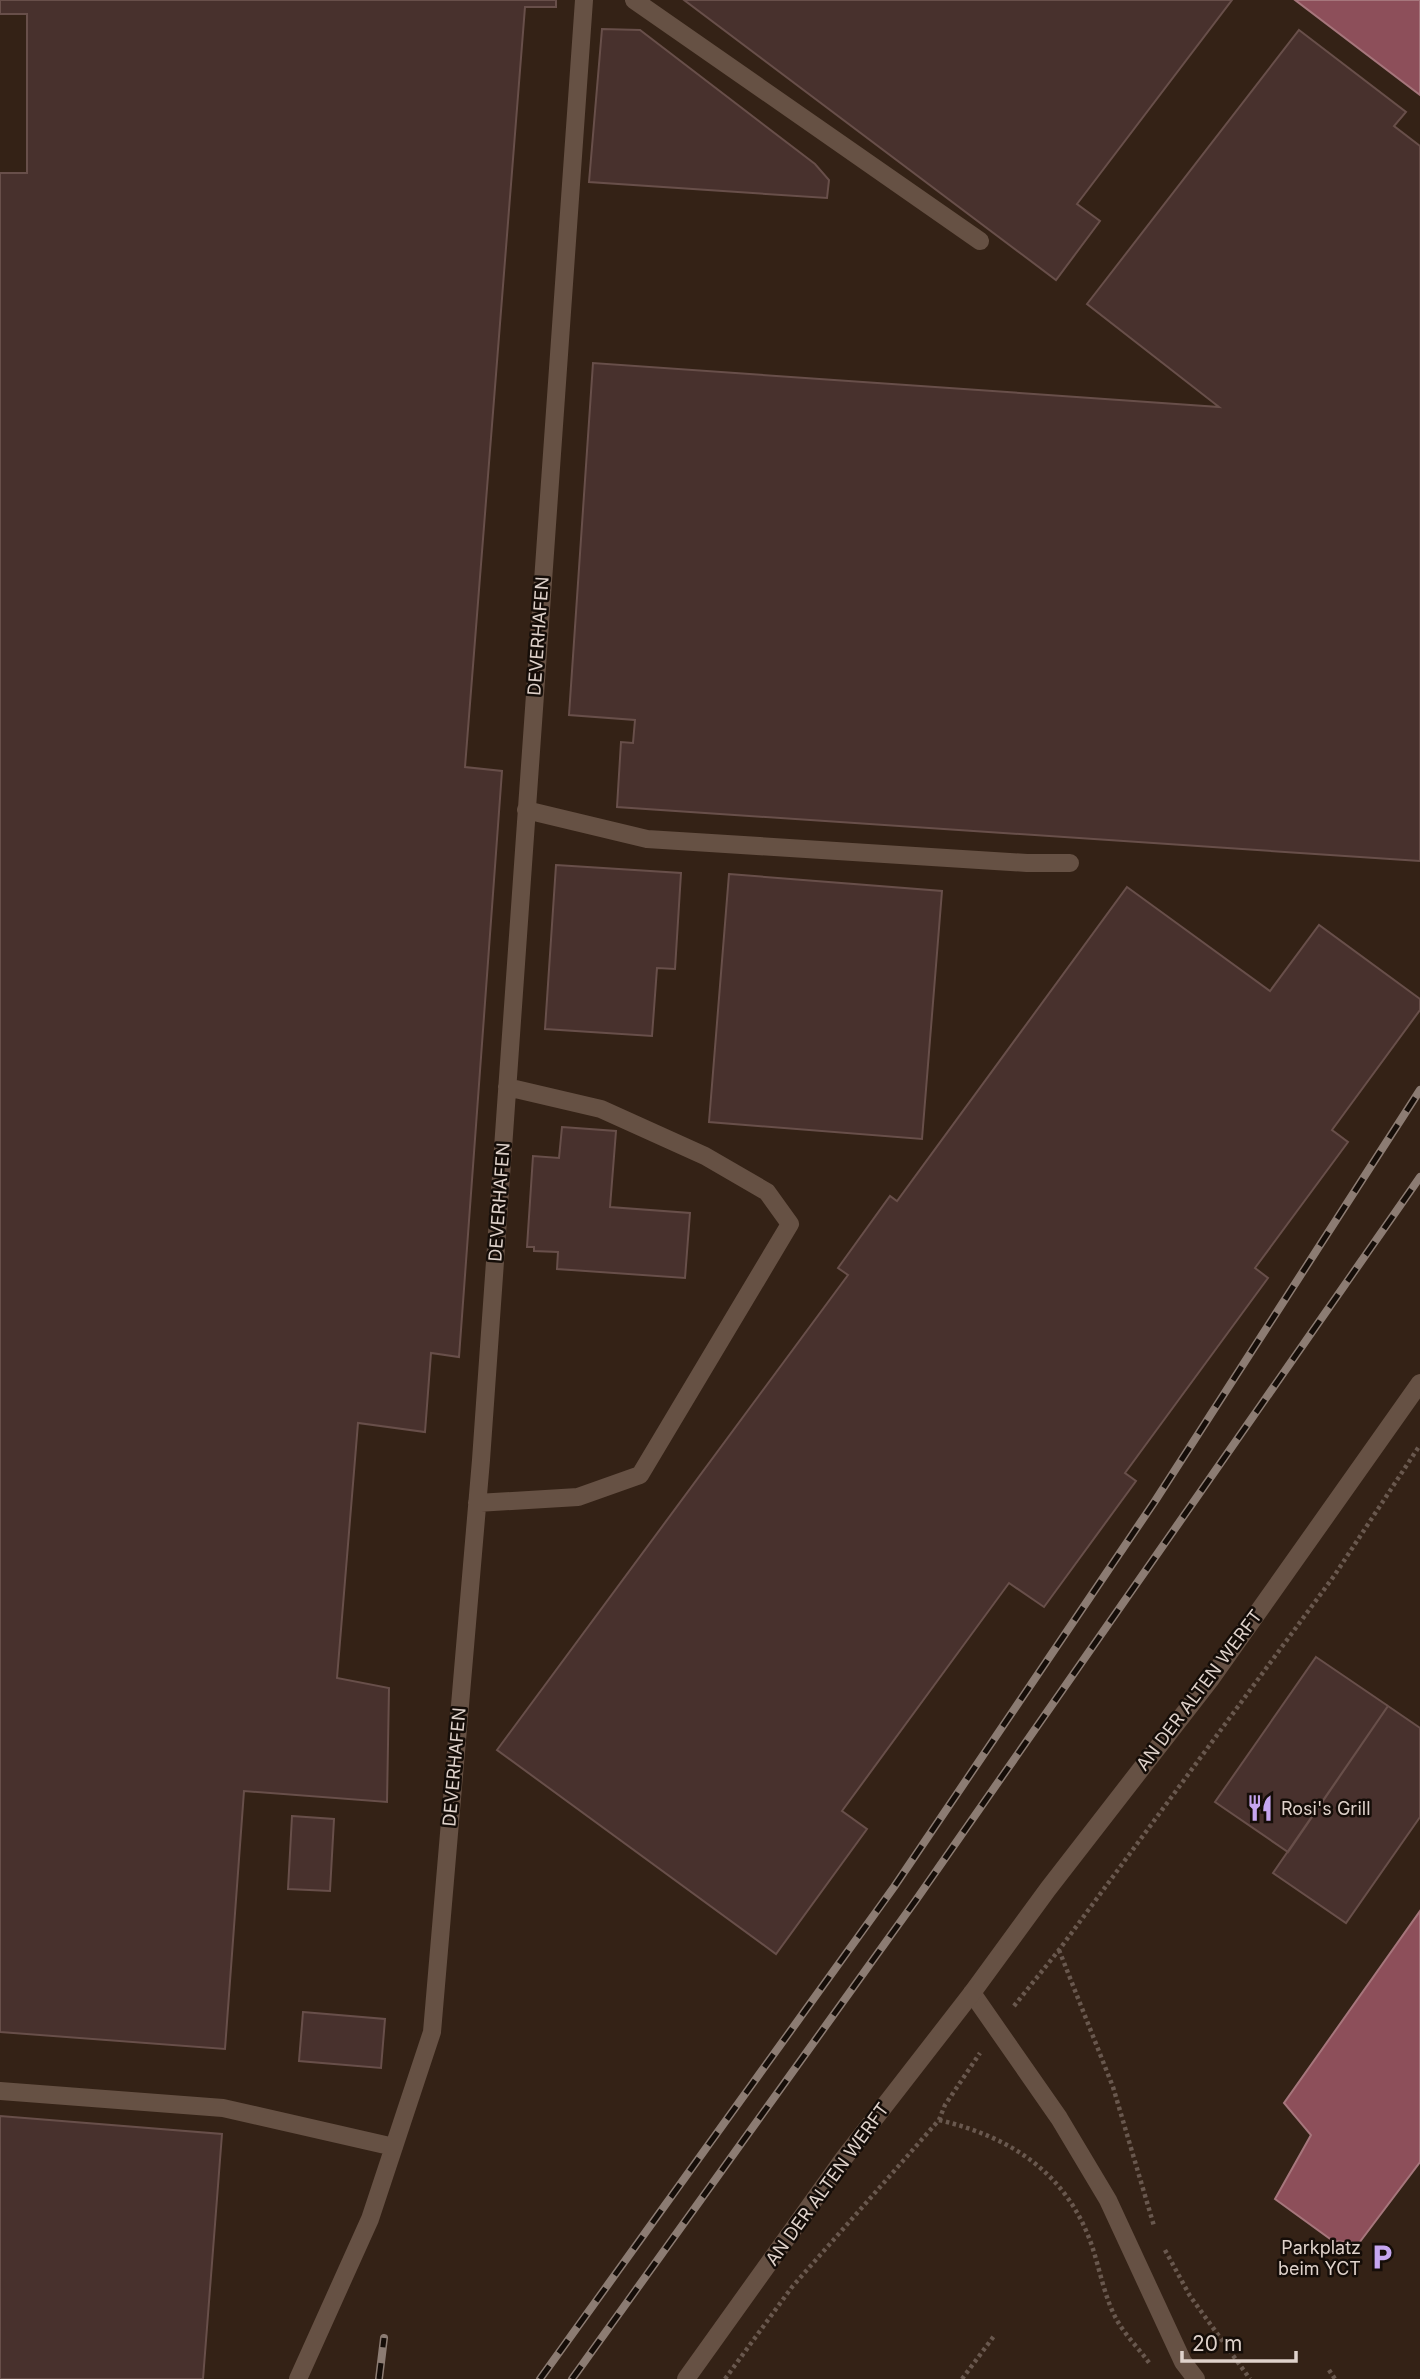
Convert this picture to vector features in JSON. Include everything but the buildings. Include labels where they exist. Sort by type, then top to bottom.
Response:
[{"type":"street","name":"DEVERHAFEN","points":[[298,2379],[370,2219],[432,2032],[477,1503],[584,0]]},
{"type":"street","points":[[635,0],[980,241]]},
{"type":"street","points":[[526,810],[647,839],[1027,863],[1070,863]]},
{"type":"street","points":[[477,1503],[578,1497],[640,1475],[790,1224],[767,1192],[705,1156],[601,1109],[507,1087]]},
{"type":"street","name":"AN DER ALTEN WERFT","points":[[686,2379],[844,2158],[1210,1680],[1420,1383]]},
{"type":"street","points":[[972,1993],[1059,2118],[1108,2200],[1183,2362],[1196,2379]]},
{"type":"street","points":[[0,2091],[223,2108],[394,2147]]},
{"type":"path","points":[[725,2379],[792,2287],[939,2120],[944,2105],[998,2028],[1059,1950],[1334,1576],[1420,1446]]},
{"type":"path","points":[[1059,1950],[1113,2087],[1157,2232]]},
{"type":"path","points":[[939,2120],[979,2131],[1023,2153],[1056,2184],[1080,2220],[1091,2244],[1117,2321],[1157,2374]]},
{"type":"path","points":[[1160,2241],[1190,2296],[1250,2379]]},
{"type":"path","points":[[962,2379],[994,2336]]},
{"type":"path","points":[[1329,2370],[1335,2379]]},
{"type":"shaded area","points":[[1295,0],[1420,0],[1420,95]]},
{"type":"shaded area","points":[[1420,1911],[1420,2162],[1359,2243],[1333,2241],[1275,2199],[1311,2135],[1284,2103]]},
{"type":"railway","points":[[540,2379],[894,1887],[1155,1501],[1420,1090]]},
{"type":"railway","points":[[572,2379],[916,1900],[1420,1177]]},
{"type":"railway","points":[[379,2379],[384,2338]]},
{"type":"place","name":"Rosi's Grill","points":[[1260,1808]]},
{"type":"place","name":"Parkplatz beim YCT","points":[[1382,2257]]}]
